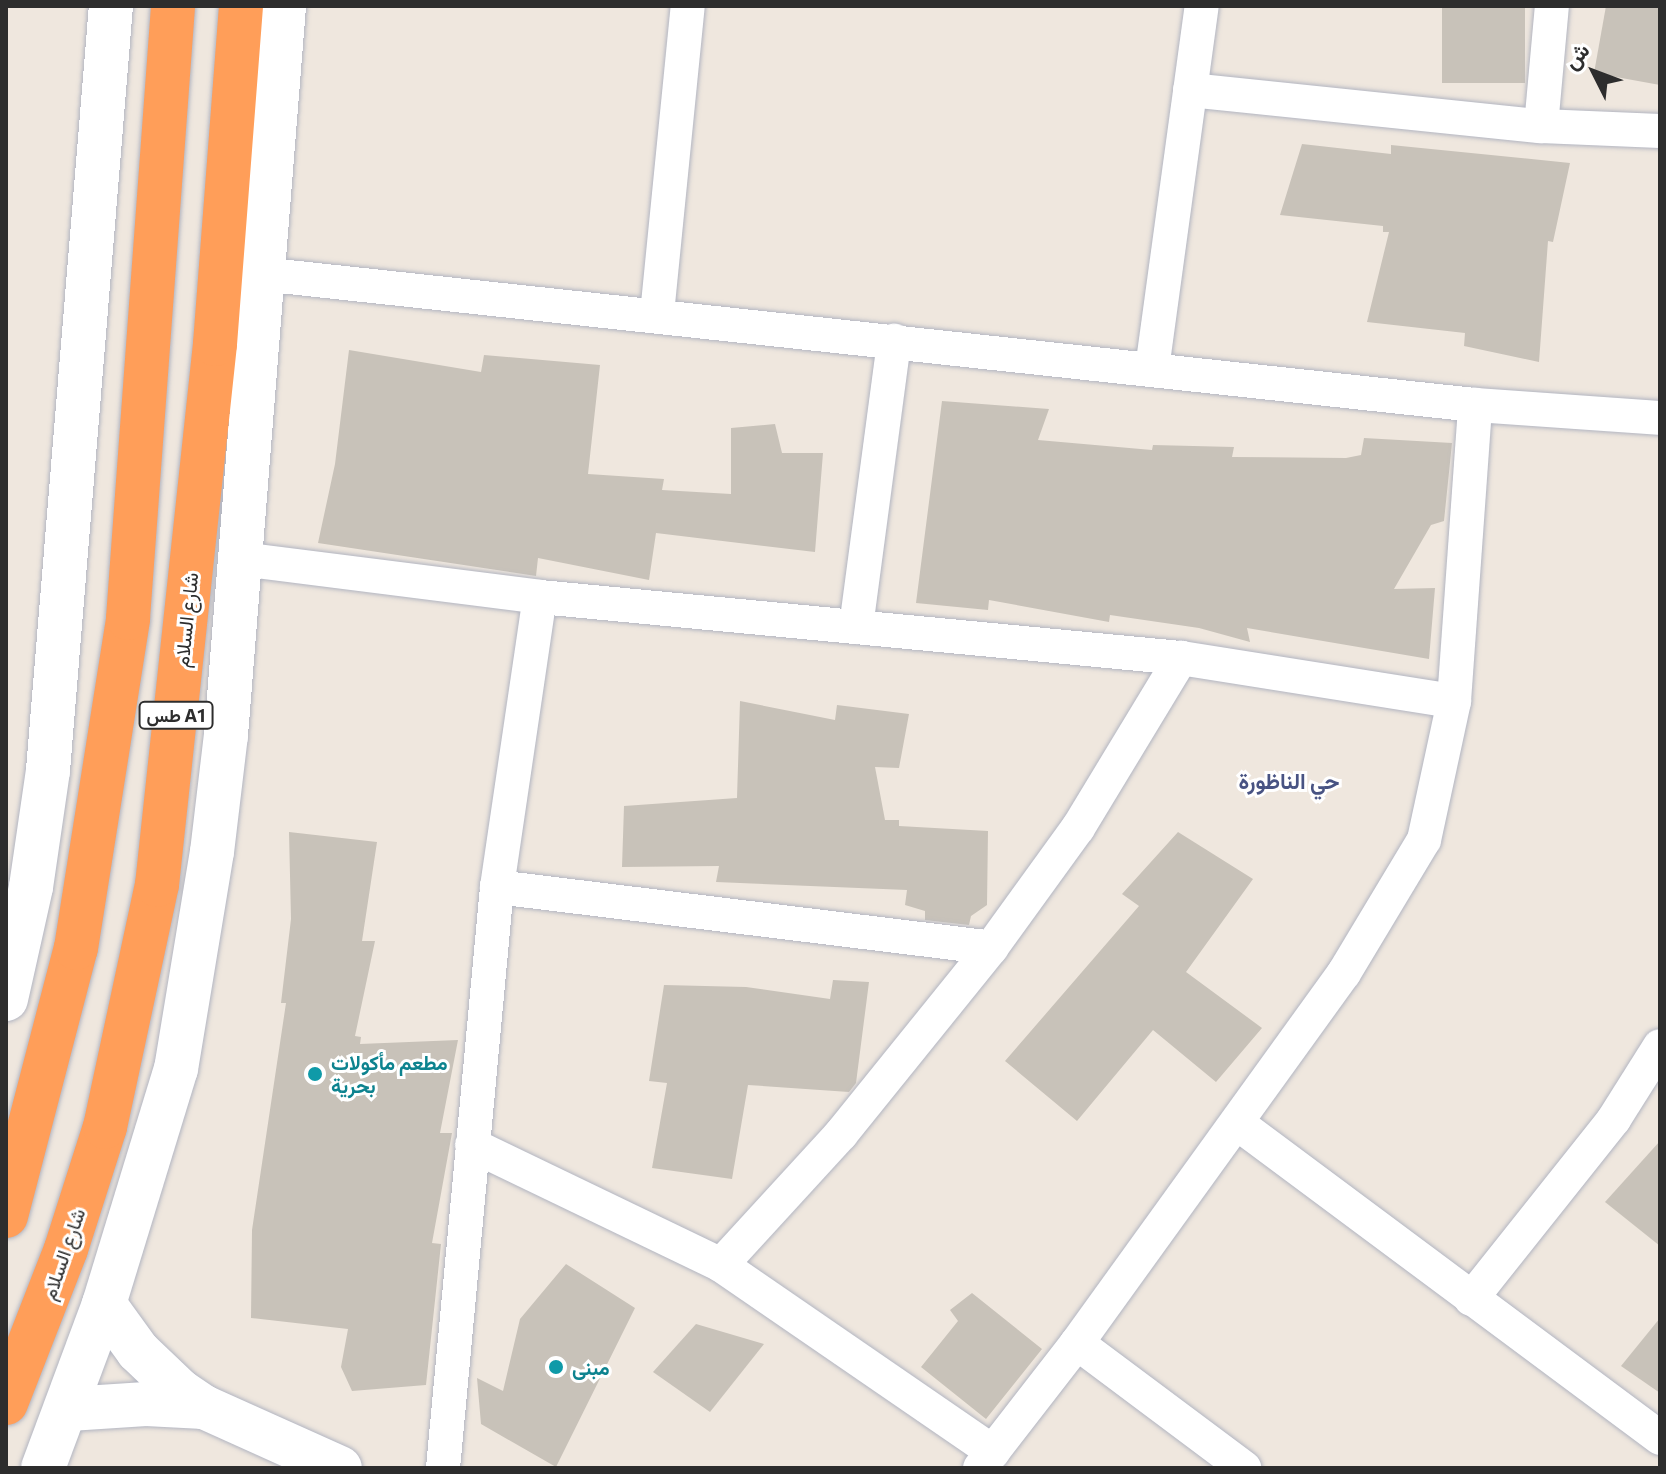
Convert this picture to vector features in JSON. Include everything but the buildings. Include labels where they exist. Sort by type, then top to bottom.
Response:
[{"type":"highway","points":[[6,1216],[76,948],[128,618],[173,6]]},
{"type":"highway","name":"شارع السلام","points":[[6,1403],[66,1249],[105,1127],[157,885],[214,359],[241,6]]},
{"type":"street","points":[[6,999],[31,887],[48,770],[111,6]]},
{"type":"street","points":[[43,1468],[69,1409],[104,1304],[176,1069],[212,852],[241,559],[284,6]]},
{"type":"street","points":[[657,314],[688,6]]},
{"type":"street","points":[[1152,369],[1202,6]]},
{"type":"street","points":[[1541,126],[1552,6]]},
{"type":"street","points":[[1190,90],[1541,126],[1660,131]]},
{"type":"street","points":[[261,274],[657,314],[1475,405],[1660,418]]},
{"type":"street","points":[[856,627],[894,341]]},
{"type":"street","points":[[472,1145],[721,1265],[986,1460],[1077,1343],[1344,973],[1424,840],[1454,701],[1475,405]]},
{"type":"street","points":[[241,559],[540,597],[1181,658],[1454,701]]},
{"type":"street","points":[[443,1468],[497,887],[540,597]]},
{"type":"street","points":[[721,1265],[841,1134],[991,948],[1078,828],[1181,658]]},
{"type":"street","points":[[497,887],[991,948]]},
{"type":"street","points":[[1471,1299],[1614,1119],[1660,1046]]},
{"type":"street","points":[[1237,1123],[1660,1438]]},
{"type":"street","points":[[104,1304],[148,1362],[204,1407],[340,1468]]},
{"type":"street","points":[[1077,1343],[1244,1468]]},
{"type":"street","points":[[69,1409],[146,1404],[204,1407]]},
{"type":"place","name":"مطعم مأكولات بحرية","points":[[315,1074]]},
{"type":"place","name":"مبنى","points":[[556,1367]]},
{"type":"district","name":"حي الناظورة","points":[[1289,781]]}]
